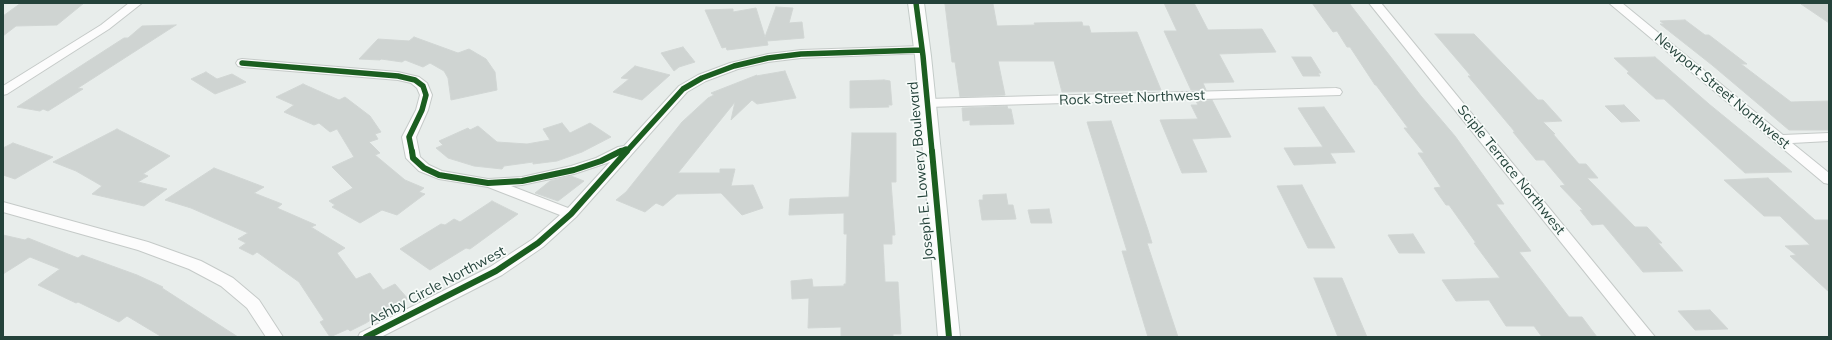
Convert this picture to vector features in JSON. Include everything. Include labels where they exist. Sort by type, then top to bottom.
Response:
[{"type":"main road","name":"Joseph E. Lowery Boulevard","points":[[916,3],[922,50],[949,337]]},
{"type":"street","points":[[3,91],[105,27],[136,3]]},
{"type":"street","name":"Sciple Terrace Northwest","points":[[1375,3],[1647,337]]},
{"type":"street","name":"Newport Street Northwest","points":[[1615,3],[1829,180]]},
{"type":"street","name":"Ashby Circle Northwest","points":[[366,337],[496,271],[538,243],[571,214],[683,89],[702,78],[734,66],[768,58],[801,54],[922,50]]},
{"type":"street","points":[[242,63],[398,76],[415,80],[423,86],[426,95],[422,110],[409,137],[413,158],[424,168],[439,175],[488,183],[571,214]]},
{"type":"street","name":"Rock Street Northwest","points":[[927,103],[1336,92]]},
{"type":"street","points":[[1780,139],[1829,137]]},
{"type":"street","points":[[488,183],[522,181],[574,170],[601,161],[631,146]]},
{"type":"street","points":[[3,207],[65,223],[143,246],[195,265],[227,282],[253,304],[275,337]]},
{"type":"building","points":[[21,3],[84,3],[57,25],[16,26],[3,36],[3,16]]},
{"type":"building","points":[[1164,3],[1194,3],[1208,30],[1262,29],[1276,52],[1219,54],[1234,82],[1203,83],[1206,90],[1191,90],[1164,31],[1177,31]]},
{"type":"building","points":[[1312,3],[1349,3],[1421,96],[1455,136],[1504,204],[1496,204],[1531,251],[1519,252],[1569,317],[1582,317],[1597,337],[1542,337],[1534,326],[1506,326],[1489,300],[1456,301],[1442,280],[1500,278],[1474,243],[1476,243],[1449,205],[1446,205],[1434,188],[1441,187],[1418,153],[1424,153],[1404,128],[1408,128],[1375,85],[1350,47],[1347,47],[1337,31],[1333,32]]},
{"type":"building","points":[[1829,3],[1829,23],[1801,4]]},
{"type":"building","points":[[945,4],[993,4],[997,26],[1035,25],[1034,23],[1082,22],[1083,26],[1089,26],[1091,33],[1137,32],[1161,90],[1062,92],[1054,61],[998,61],[1005,95],[960,97],[955,62],[952,62]]},
{"type":"building","points":[[776,7],[793,8],[789,23],[802,22],[804,38],[767,41],[768,45],[727,50],[726,47],[722,48],[705,10],[733,9],[733,12],[756,8],[765,37]]},
{"type":"building","points":[[1685,20],[1705,35],[1709,35],[1747,64],[1741,64],[1791,102],[1829,101],[1829,130],[1789,130],[1712,65],[1660,24],[1664,24],[1660,21]]},
{"type":"building","points":[[176,25],[78,88],[83,89],[48,111],[43,109],[40,111],[17,107],[124,38],[128,38],[142,26]]},
{"type":"building","points":[[1435,34],[1474,34],[1538,100],[1543,100],[1562,121],[1543,122],[1555,134],[1553,134],[1579,164],[1586,164],[1598,178],[1587,178],[1635,227],[1647,227],[1662,243],[1658,243],[1683,271],[1643,272],[1603,224],[1592,225],[1580,210],[1583,210],[1560,186],[1565,185],[1544,160],[1536,160],[1513,132],[1515,132],[1468,76],[1471,76]]},
{"type":"building","points":[[414,37],[458,53],[469,49],[486,59],[495,72],[497,90],[451,100],[448,78],[444,71],[430,63],[423,67],[405,60],[402,62],[381,59],[359,59],[378,39],[409,41]]},
{"type":"building","points":[[683,47],[695,62],[679,67],[674,71],[661,53]]},
{"type":"building","points":[[1292,57],[1311,57],[1321,73],[1318,73],[1320,76],[1303,76]]},
{"type":"building","points":[[1655,57],[1709,104],[1792,172],[1745,173],[1664,99],[1656,99],[1627,73],[1629,72],[1614,58]]},
{"type":"building","points":[[635,66],[670,75],[642,100],[613,92],[629,79],[621,78]]},
{"type":"building","points":[[785,71],[796,98],[757,104],[752,100],[731,120],[735,102],[678,173],[720,173],[720,169],[735,169],[731,186],[753,185],[763,208],[742,215],[721,193],[677,194],[663,206],[656,203],[645,212],[616,200],[626,192],[682,122],[708,98],[714,95],[711,93],[757,75],[756,76]]},
{"type":"building","points":[[206,72],[217,79],[232,74],[246,82],[215,94],[191,79]]},
{"type":"building","points":[[850,81],[890,81],[892,105],[888,105],[889,107],[850,108]]},
{"type":"building","points":[[303,84],[339,100],[345,97],[370,116],[381,132],[375,134],[378,139],[369,142],[380,153],[375,155],[405,180],[424,188],[419,192],[425,194],[397,215],[382,210],[360,223],[332,207],[335,205],[329,201],[353,188],[332,167],[354,157],[337,129],[330,132],[319,123],[314,125],[284,112],[294,105],[276,97]]},
{"type":"building","points":[[1212,100],[1231,137],[1192,139],[1207,172],[1182,173],[1160,120],[1198,119],[1191,105],[1198,105],[1196,101]]},
{"type":"building","points":[[1624,105],[1640,121],[1621,122],[1605,106]]},
{"type":"building","points":[[1007,106],[1008,109],[1011,109],[1014,124],[970,125],[970,120],[963,121],[962,108]]},
{"type":"building","points":[[1324,107],[1355,152],[1330,153],[1336,163],[1294,165],[1284,148],[1323,147],[1298,108]]},
{"type":"building","points":[[1111,121],[1148,230],[1152,243],[1147,243],[1178,337],[1148,337],[1122,251],[1127,251],[1087,122]]},
{"type":"building","points":[[562,123],[570,133],[590,123],[611,137],[582,152],[557,161],[533,164],[533,162],[504,166],[502,169],[474,166],[448,158],[436,148],[443,145],[439,141],[468,128],[470,130],[478,126],[497,142],[527,144],[550,140],[543,129]]},
{"type":"building","points":[[117,129],[170,156],[143,174],[148,176],[138,182],[167,189],[144,206],[92,194],[102,186],[76,171],[53,162]]},
{"type":"building","points":[[852,133],[896,133],[896,182],[891,182],[895,235],[892,235],[892,244],[883,244],[885,282],[898,282],[901,334],[893,334],[893,337],[841,337],[841,327],[808,328],[809,298],[792,299],[791,281],[812,279],[813,287],[844,286],[844,284],[846,284],[847,234],[844,234],[844,213],[789,215],[789,213],[790,199],[849,197]]},
{"type":"building","points":[[13,143],[53,157],[15,179],[3,175],[3,148]]},
{"type":"building","points":[[214,168],[264,187],[254,193],[282,204],[277,208],[316,225],[311,227],[345,248],[337,253],[356,279],[370,273],[383,290],[395,284],[408,299],[376,315],[377,316],[366,323],[350,331],[348,329],[330,337],[320,322],[324,320],[299,282],[257,252],[253,255],[239,248],[246,243],[238,239],[248,233],[191,208],[165,200]]},
{"type":"building","points":[[571,176],[584,181],[558,201],[535,193],[550,181]]},
{"type":"building","points":[[1768,178],[1815,220],[1829,220],[1829,292],[1790,256],[1796,255],[1785,246],[1810,245],[1780,216],[1764,216],[1724,180]]},
{"type":"building","points":[[1302,185],[1335,248],[1308,248],[1277,186]]},
{"type":"building","points":[[1006,194],[1008,205],[1013,205],[1016,219],[982,220],[979,200],[983,200],[983,195]]},
{"type":"building","points":[[492,201],[518,214],[470,249],[466,248],[430,270],[400,249],[441,224],[445,225],[454,219],[460,222]]},
{"type":"building","points":[[1049,209],[1052,223],[1031,223],[1028,210]]},
{"type":"building","points":[[1413,234],[1425,253],[1399,253],[1388,235]]},
{"type":"building","points":[[3,235],[25,240],[28,238],[78,258],[82,255],[137,275],[163,287],[162,288],[238,337],[162,337],[127,316],[119,322],[38,285],[60,269],[30,257],[3,274]]},
{"type":"building","points":[[1314,278],[1342,278],[1367,337],[1338,337]]},
{"type":"building","points":[[1710,310],[1728,329],[1695,330],[1678,311]]},
{"type":"cycle path","points":[[916,3],[923,56],[949,337]]},
{"type":"cycle path","points":[[366,337],[496,271],[538,243],[571,214],[683,89],[702,78],[734,66],[768,58],[801,54],[922,50]]},
{"type":"cycle path","points":[[242,63],[398,76],[415,80],[423,86],[426,95],[422,110],[409,137],[413,158],[424,168],[439,175],[488,183],[522,181],[574,170],[601,161],[626,149]]}]
